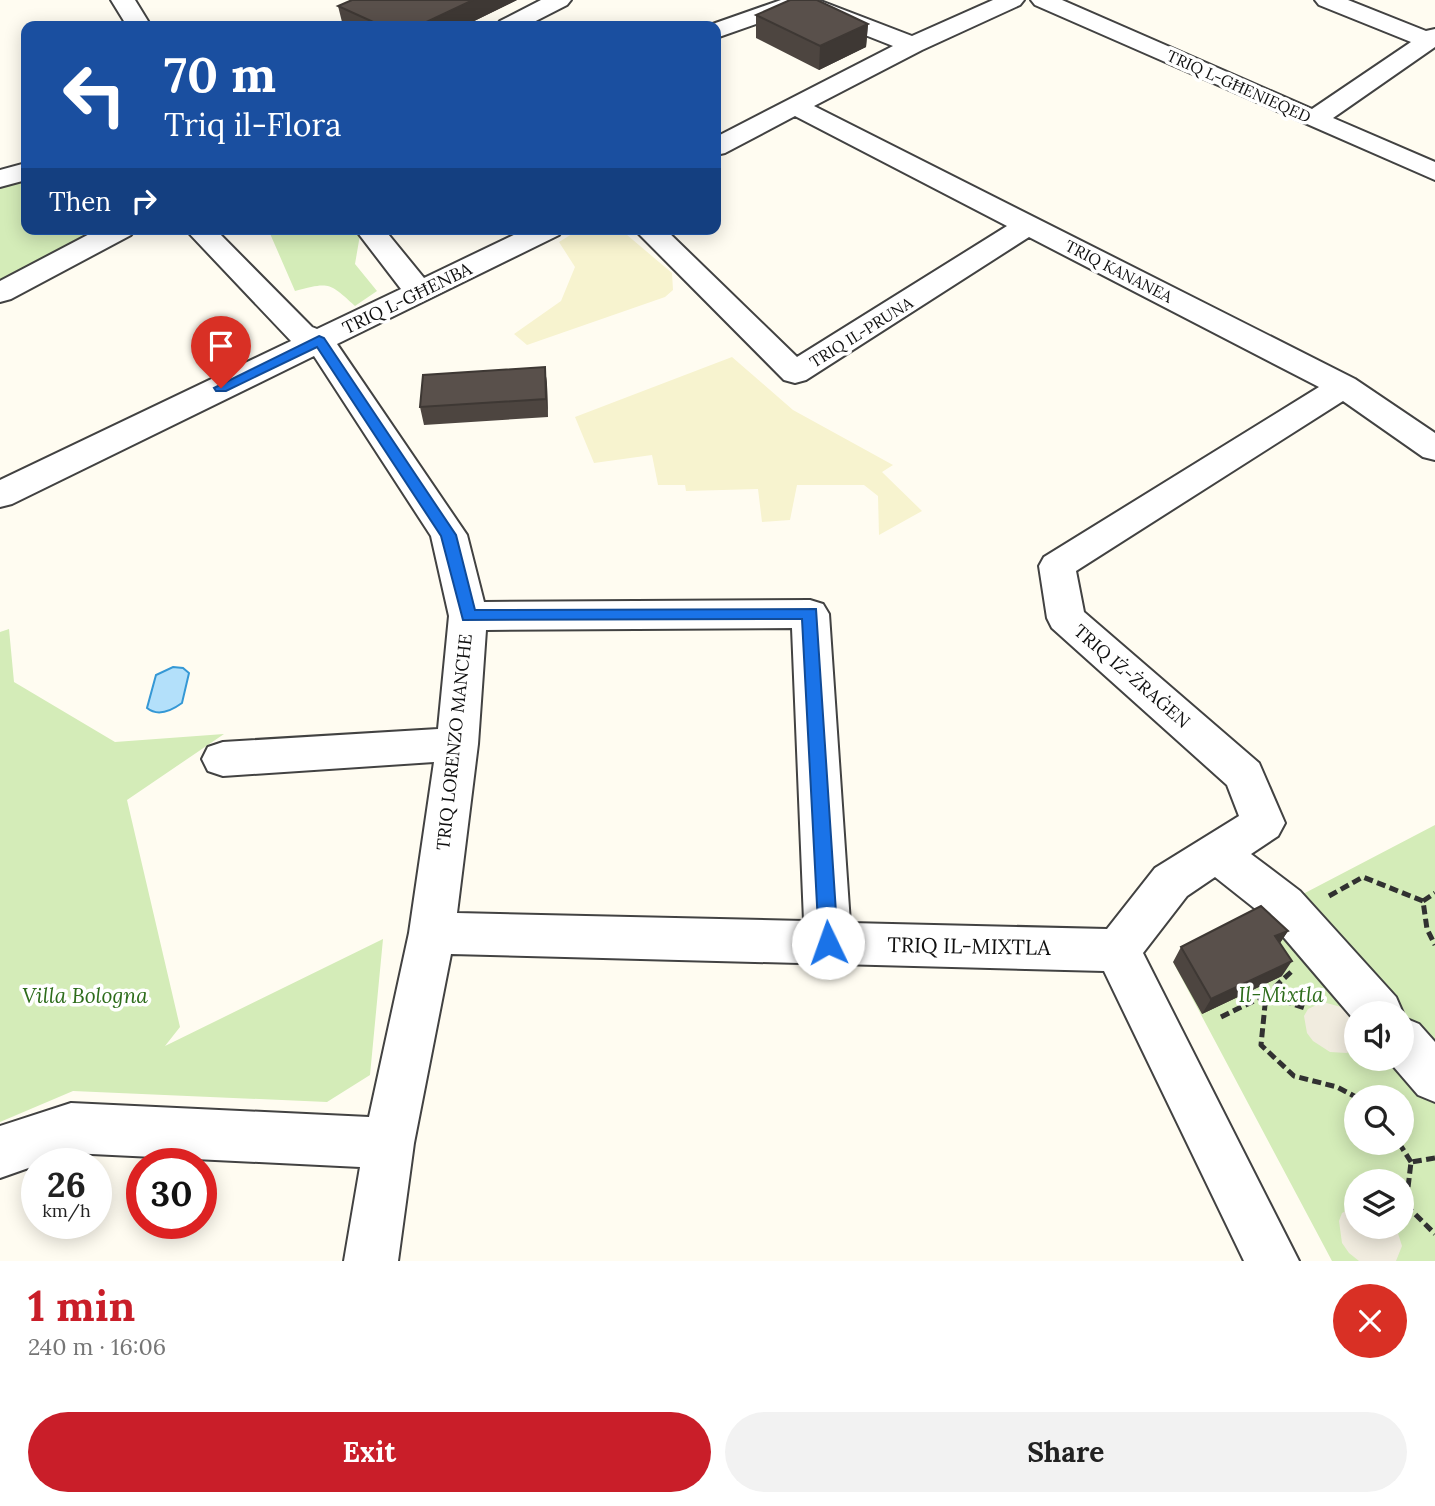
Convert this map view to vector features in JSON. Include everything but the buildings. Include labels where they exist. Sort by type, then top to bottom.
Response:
[{"type":"street","points":[[123,0],[136,21]]},
{"type":"street","points":[[518,21],[559,0]]},
{"type":"street","name":"TRIQ L-GĦENIEQED","points":[[1043,0],[1435,172]]},
{"type":"street","points":[[1327,0],[1431,38]]},
{"type":"street","points":[[721,29],[798,1],[913,45]]},
{"type":"street","points":[[721,144],[913,45],[1009,1]]},
{"type":"street","points":[[1314,119],[1431,38]]},
{"type":"street","name":"TRIQ KANANEA","points":[[796,107],[1343,386],[1435,449]]},
{"type":"street","points":[[0,179],[21,173]]},
{"type":"street","name":"TRIQ IL-PRUNA","points":[[654,235],[795,373],[1030,225]]},
{"type":"street","points":[[0,293],[110,235]]},
{"type":"street","name":"TRIQ LORENZO MANCHE","points":[[205,235],[301,334],[319,340],[449,535],[468,616],[457,744],[432,933],[389,1143],[371,1261]]},
{"type":"street","points":[[374,235],[419,291]]},
{"type":"street","name":"TRIQ L-GĦENBA","points":[[0,495],[537,235]]},
{"type":"street","name":"TRIQ IŻ-ŻRAĠEN","points":[[1118,950],[1171,882],[1262,823],[1244,775],[1066,618],[1057,566],[1343,386]]},
{"type":"street","points":[[468,616],[810,614],[828,943]]},
{"type":"street","points":[[223,759],[457,744]]},
{"type":"street","points":[[1216,853],[1284,905],[1368,1001]]},
{"type":"street","name":"TRIQ IL-MIXTLA","points":[[432,933],[1118,950]]},
{"type":"street","points":[[1118,950],[1272,1261]]},
{"type":"street","points":[[1414,1054],[1435,1078]]},
{"type":"street","points":[[0,1152],[71,1128],[389,1143]]},
{"type":"path","points":[[1321,901],[1363,877],[1423,901]]},
{"type":"path","points":[[1423,901],[1435,893]]},
{"type":"path","points":[[1423,901],[1427,929],[1435,945]]},
{"type":"path","points":[[1221,1017],[1266,995],[1292,971]]},
{"type":"path","points":[[1266,995],[1308,1009]]},
{"type":"path","points":[[1266,995],[1261,1045],[1294,1076],[1344,1091]]},
{"type":"path","points":[[1407,1155],[1411,1162],[1410,1169]]},
{"type":"path","points":[[1411,1162],[1435,1158]]},
{"type":"path","points":[[1414,1216],[1435,1234]]},
{"type":"shaded area","points":[[570,235],[627,235],[672,273],[673,290],[665,297],[527,345],[514,334],[561,301],[575,267],[559,242]]},
{"type":"shaded area","points":[[732,357],[793,410],[893,465],[882,472],[922,511],[879,535],[878,496],[864,485],[797,485],[790,520],[762,522],[758,489],[686,491],[685,485],[658,485],[652,455],[594,463],[575,417]]},
{"type":"shaded area","points":[[1323,1002],[1344,1010],[1344,1053],[1330,1052],[1313,1041],[1307,1033],[1304,1016],[1308,1009]]},
{"type":"shaded area","points":[[1344,1212],[1344,1239],[1400,1239],[1402,1246],[1396,1261],[1359,1261],[1349,1253],[1342,1243],[1339,1221]]},
{"type":"green space","points":[[21,175],[21,235],[90,235],[0,283],[0,181]]},
{"type":"green space","points":[[271,235],[360,235],[355,264],[377,291],[355,306],[328,286],[295,291]]},
{"type":"green space","name":"Villa Bologna","points":[[9,629],[14,682],[115,742],[224,734],[127,800],[180,1027],[165,1046],[383,939],[370,1075],[327,1102],[73,1091],[0,1122],[0,632]]},
{"type":"green space","name":"Il-Mixtla","points":[[1435,825],[1435,1261],[1332,1261],[1173,962]]},
{"type":"water","points":[[173,667],[183,668],[189,673],[182,703],[164,712],[151,711],[147,708],[156,675]]},
{"type":"route","points":[[221,388],[319,340],[449,535],[468,616],[810,614],[828,943]]}]
